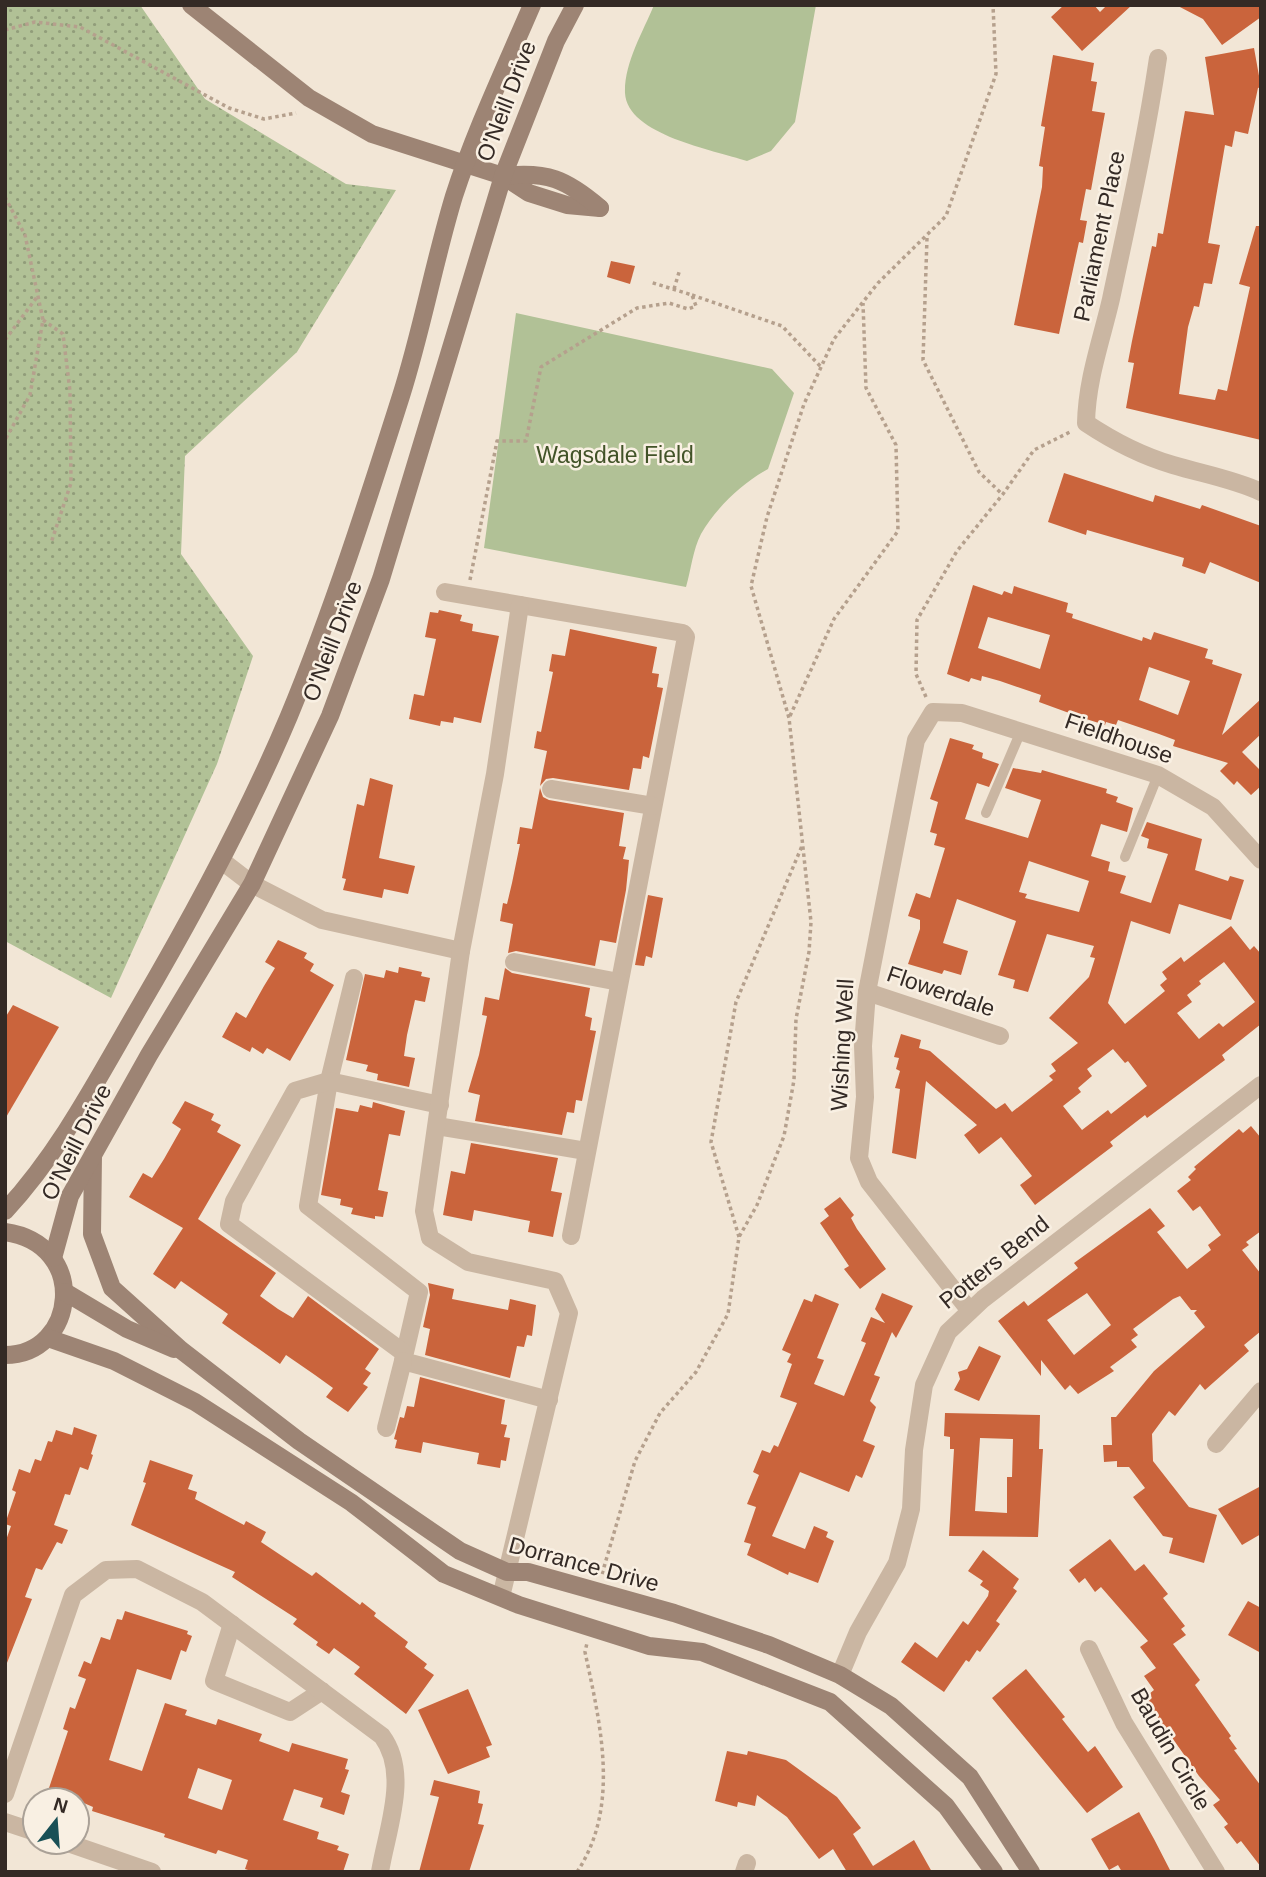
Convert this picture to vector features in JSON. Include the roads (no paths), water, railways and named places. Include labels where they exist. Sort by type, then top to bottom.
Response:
[{"type":"main road","points":[[191,5],[309,98],[372,134],[503,176]]},
{"type":"main road","name":"O'Neill Drive","points":[[5,1211],[26,1188],[65,1133],[222,861],[289,716],[337,587],[402,392],[466,166],[532,5]]},
{"type":"main road","name":"O'Neill Drive","points":[[53,1258],[70,1196],[252,884],[330,716],[382,579],[503,176],[556,41],[575,5]]},
{"type":"main road","points":[[93,1155],[92,1234],[112,1288],[181,1350]]},
{"type":"main road","points":[[5,1232],[27,1236],[44,1247],[65,1282],[65,1302],[48,1338],[32,1349],[8,1358]]},
{"type":"main road","name":"Dorrance Drive","points":[[65,1292],[127,1329],[164,1347],[181,1350],[299,1441],[460,1551],[507,1573],[528,1572],[674,1613],[769,1645],[840,1675],[891,1706],[970,1777],[1031,1872]]},
{"type":"main road","points":[[48,1338],[114,1361],[195,1402],[352,1503],[444,1574],[501,1597],[649,1646],[702,1653],[830,1702],[946,1806],[994,1872]]},
{"type":"main road","points":[[830,1702],[840,1675]]},
{"type":"street","name":"Parliament Place","points":[[1158,58],[1122,248],[1103,335],[1087,388],[1086,423],[1116,443],[1170,464],[1261,492]]},
{"type":"street","points":[[445,592],[685,634],[571,1236]]},
{"type":"street","points":[[501,1597],[569,1313],[555,1282],[468,1262],[430,1238],[424,1211],[461,951],[495,774],[520,605]]},
{"type":"street","name":"Fieldhouse","points":[[933,712],[962,713],[1158,775],[1213,807],[1261,860]]},
{"type":"street","name":"Wishing Well","points":[[933,712],[916,740],[867,992],[863,1046],[865,1097],[859,1158],[869,1182],[970,1311]]},
{"type":"street","points":[[551,789],[653,806]]},
{"type":"street","points":[[222,861],[252,884],[322,920],[461,951]]},
{"type":"street","points":[[514,962],[619,982]]},
{"type":"street","points":[[354,978],[329,1081],[309,1206],[419,1292],[386,1428]]},
{"type":"street","name":"Flowerdale","points":[[867,992],[1000,1036]]},
{"type":"street","points":[[440,1105],[329,1081],[295,1091],[234,1201],[229,1224],[403,1357],[549,1400]]},
{"type":"street","name":"Potters Bend","points":[[840,1675],[858,1632],[897,1563],[911,1510],[914,1450],[924,1385],[947,1332],[970,1311],[1261,1085]]},
{"type":"street","points":[[437,1126],[586,1152]]},
{"type":"street","points":[[1216,1444],[1261,1391]]},
{"type":"street","points":[[5,1794],[73,1595],[106,1570],[136,1569],[202,1602],[382,1736],[393,1751],[397,1777],[380,1872]]},
{"type":"street","points":[[232,1624],[214,1681],[290,1712],[322,1691]]},
{"type":"street","name":"Baudin Circle","points":[[1088,1649],[1124,1723],[1216,1872]]},
{"type":"street","points":[[91,1851],[152,1872]]},
{"type":"lane","points":[[986,813],[1021,731]]},
{"type":"lane","points":[[1125,857],[1158,775]]},
{"type":"park label","name":"Wagsdale Field","points":[[615,455]]}]
